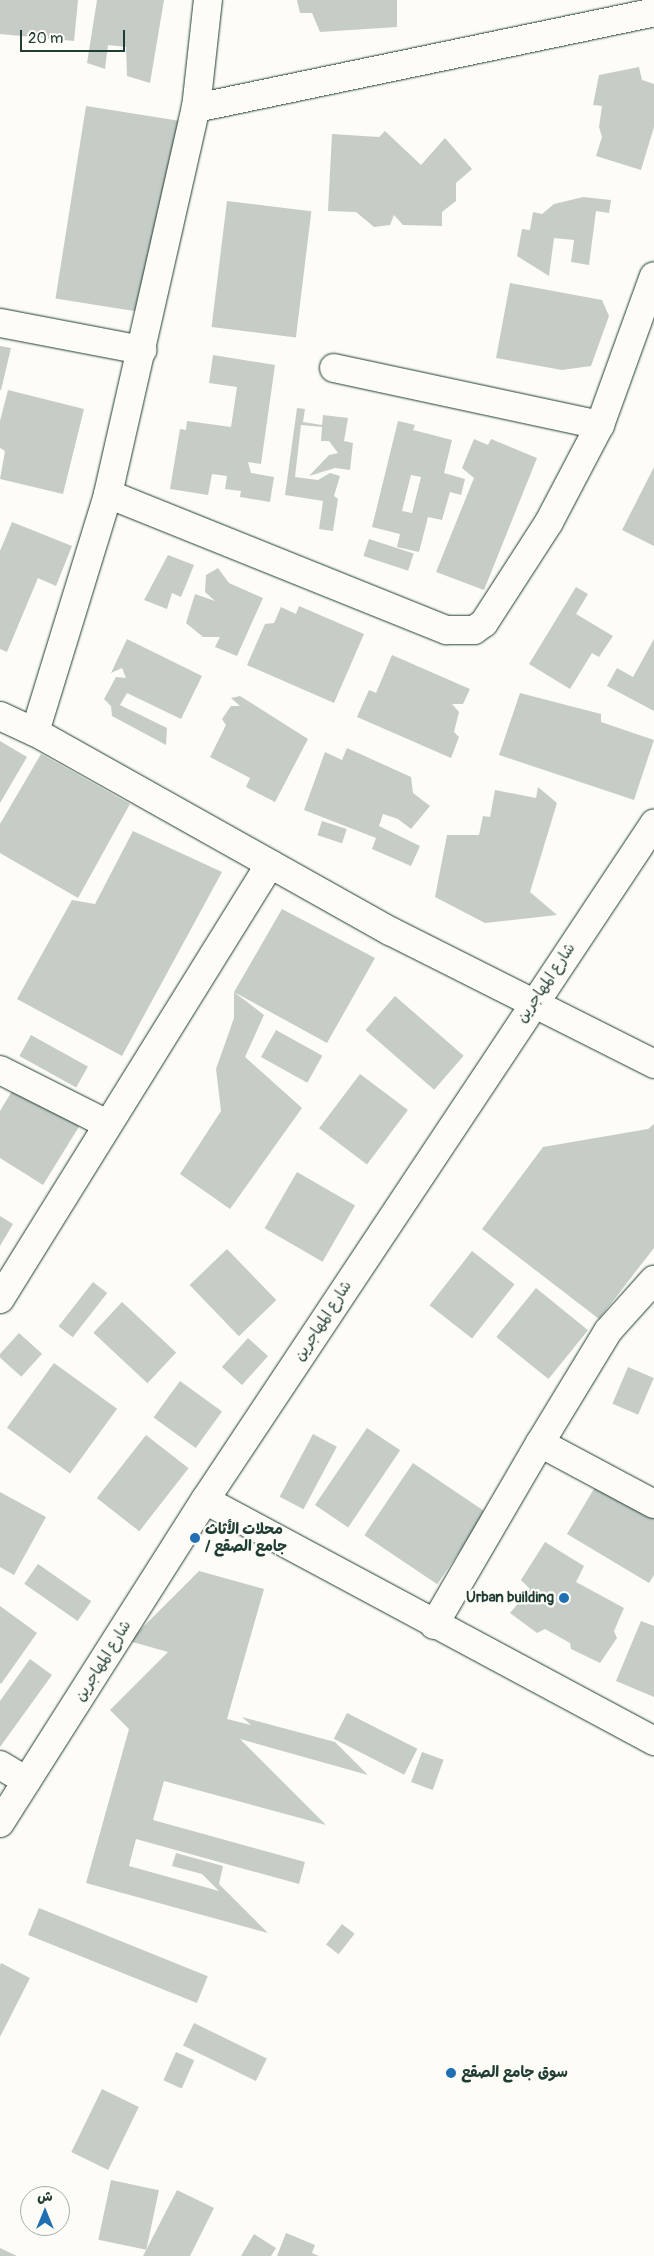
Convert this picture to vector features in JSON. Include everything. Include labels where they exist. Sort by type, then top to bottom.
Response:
[{"type":"street","points":[[34,732],[108,494],[196,108],[208,0]]},
{"type":"street","points":[[196,108],[644,9]]},
{"type":"street","points":[[108,494],[447,630],[474,630],[484,623],[549,522],[600,425],[654,276]]},
{"type":"street","points":[[0,323],[142,350]]},
{"type":"street","points":[[334,368],[600,425]]},
{"type":"street","points":[[0,716],[34,732],[390,931],[534,1000],[654,1064]]},
{"type":"street","name":"شارع المهاجرين","points":[[0,1823],[205,1500],[534,1000],[654,824]]},
{"type":"street","points":[[0,1299],[270,864]]},
{"type":"street","points":[[0,1070],[107,1124]]},
{"type":"street","points":[[434,1625],[608,1331],[654,1280]]},
{"type":"street","points":[[540,1443],[654,1504]]},
{"type":"street","points":[[205,1500],[434,1625],[654,1741]]},
{"type":"street","points":[[0,1765],[27,1781]]},
{"type":"building","points":[[0,0],[78,0],[74,41],[0,34]]},
{"type":"building","points":[[97,0],[164,0],[150,83],[127,76],[126,47],[108,45],[105,69],[87,63]]},
{"type":"building","points":[[297,0],[397,0],[397,27],[320,32],[312,13],[300,13]]},
{"type":"building","points":[[639,67],[642,80],[654,84],[654,127],[641,170],[596,156],[602,137],[599,127],[602,106],[593,105],[599,75]]},
{"type":"building","points":[[86,106],[182,121],[151,314],[55,299]]},
{"type":"building","points":[[385,131],[421,165],[445,138],[472,169],[456,183],[456,201],[442,212],[442,226],[403,225],[394,215],[390,225],[374,227],[356,212],[328,211],[332,134],[379,137]]},
{"type":"building","points":[[583,197],[611,200],[609,213],[596,211],[589,265],[571,262],[574,240],[554,238],[549,276],[517,256],[522,229],[530,230],[533,212],[542,214],[554,204]]},
{"type":"building","points":[[227,201],[311,211],[296,337],[212,327]]},
{"type":"building","points":[[510,283],[602,300],[609,316],[591,366],[562,370],[496,358]]},
{"type":"building","points":[[0,346],[11,348],[1,390],[0,390]]},
{"type":"building","points":[[213,355],[275,365],[261,464],[248,462],[251,473],[274,477],[270,502],[240,497],[241,491],[225,489],[227,476],[212,474],[208,495],[170,489],[180,429],[186,430],[187,421],[231,427],[237,387],[209,383]]},
{"type":"building","points":[[8,390],[84,409],[63,494],[0,479],[5,451],[0,448],[0,421]]},
{"type":"building","points":[[297,408],[305,409],[303,422],[322,425],[323,415],[348,418],[344,441],[353,443],[350,470],[335,468],[309,476],[329,455],[338,453],[329,441],[321,441],[322,427],[301,425],[295,477],[318,480],[330,473],[340,476],[334,496],[338,499],[333,531],[319,529],[323,501],[285,495]]},
{"type":"building","points":[[398,421],[415,425],[413,430],[452,440],[444,473],[465,479],[461,495],[450,492],[442,520],[428,517],[419,552],[397,547],[400,534],[372,527]],"holes":[[[411,475],[421,477],[412,513],[402,511]]]},
{"type":"building","points":[[474,439],[488,445],[491,439],[537,458],[484,590],[436,572],[474,478],[462,468]]},
{"type":"building","points":[[654,467],[654,546],[622,530]]},
{"type":"building","points":[[12,522],[72,546],[56,586],[38,578],[7,652],[0,649],[0,551]]},
{"type":"building","points":[[369,539],[414,554],[408,571],[363,556]]},
{"type":"building","points":[[168,555],[194,565],[181,597],[172,593],[167,609],[144,600]]},
{"type":"building","points":[[218,568],[229,583],[263,598],[237,656],[215,647],[220,637],[203,637],[186,623],[195,594],[215,601],[205,592],[206,575]]},
{"type":"building","points":[[576,587],[588,594],[576,614],[613,636],[599,657],[592,653],[570,689],[529,664]]},
{"type":"building","points":[[299,606],[364,634],[334,703],[247,665],[265,624],[274,623],[281,607],[296,614]]},
{"type":"building","points":[[127,639],[202,676],[181,719],[127,693],[120,705],[167,728],[166,745],[112,716],[111,706],[104,699],[116,677],[126,678],[122,668],[111,673]]},
{"type":"building","points":[[654,639],[654,711],[607,686],[617,668],[633,677]]},
{"type":"building","points":[[392,655],[470,689],[463,704],[452,704],[459,712],[454,732],[459,737],[451,758],[357,717],[369,690],[376,693]]},
{"type":"building","points":[[520,693],[601,714],[601,722],[654,740],[634,800],[499,755]]},
{"type":"building","points":[[240,696],[308,739],[275,802],[246,787],[250,778],[210,757],[226,725],[222,719],[231,706],[240,706],[231,698]]},
{"type":"building","points":[[0,741],[27,757],[0,803]]},
{"type":"building","points":[[347,748],[411,777],[413,793],[430,806],[411,829],[398,819],[383,814],[379,826],[420,846],[411,866],[372,849],[376,838],[304,810],[325,752],[342,760]]},
{"type":"building","points":[[41,754],[130,804],[78,898],[0,853],[0,824]]},
{"type":"building","points":[[538,787],[557,803],[530,892],[557,915],[485,923],[435,897],[447,835],[479,835],[483,816],[490,817],[495,790],[536,798]]},
{"type":"building","points":[[322,821],[347,829],[342,843],[317,835]]},
{"type":"building","points":[[133,831],[222,872],[122,1056],[17,999],[72,900],[95,904]]},
{"type":"building","points":[[282,909],[375,958],[327,1043],[234,992]]},
{"type":"building","points":[[234,992],[264,1015],[245,1057],[302,1108],[230,1209],[180,1174],[221,1111],[216,1069],[234,1018]]},
{"type":"building","points":[[395,996],[464,1056],[434,1090],[365,1030]]},
{"type":"building","points":[[276,1030],[322,1056],[307,1083],[261,1057]]},
{"type":"building","points":[[31,1035],[88,1067],[76,1088],[19,1056]]},
{"type":"building","points":[[360,1074],[408,1110],[367,1164],[319,1128]]},
{"type":"building","points":[[15,1086],[80,1125],[43,1185],[0,1158],[0,1111]]},
{"type":"building","points":[[654,1124],[654,1248],[599,1319],[482,1229],[543,1147],[648,1129]]},
{"type":"building","points":[[297,1172],[355,1206],[323,1262],[264,1228]]},
{"type":"building","points":[[0,1216],[13,1224],[0,1246]]},
{"type":"building","points":[[227,1249],[276,1300],[239,1336],[190,1285]]},
{"type":"building","points":[[472,1251],[515,1284],[472,1339],[430,1305]]},
{"type":"building","points":[[93,1282],[107,1293],[73,1337],[59,1326]]},
{"type":"building","points":[[536,1288],[588,1330],[548,1379],[496,1337]]},
{"type":"building","points":[[122,1302],[176,1352],[147,1383],[93,1333]]},
{"type":"building","points":[[19,1333],[42,1354],[21,1377],[0,1358],[0,1354]]},
{"type":"building","points":[[248,1338],[268,1356],[242,1385],[222,1367]]},
{"type":"building","points":[[54,1363],[117,1409],[70,1474],[7,1428]]},
{"type":"building","points":[[628,1367],[654,1378],[638,1415],[612,1404]]},
{"type":"building","points":[[180,1381],[222,1412],[196,1448],[154,1417]]},
{"type":"building","points":[[367,1428],[400,1450],[348,1527],[315,1505]]},
{"type":"building","points":[[313,1434],[337,1447],[304,1509],[280,1497]]},
{"type":"building","points":[[146,1435],[189,1468],[139,1531],[97,1498]]},
{"type":"building","points":[[413,1463],[486,1512],[437,1584],[364,1535]]},
{"type":"building","points":[[598,1482],[654,1515],[654,1575],[649,1583],[567,1534]]},
{"type":"building","points":[[0,1492],[46,1517],[14,1575],[0,1567]]},
{"type":"building","name":"Urban building","points":[[545,1542],[584,1566],[576,1582],[624,1608],[614,1631],[617,1638],[600,1663],[571,1649],[570,1643],[545,1629],[537,1633],[510,1613],[530,1589],[521,1580]]},
{"type":"building","points":[[38,1564],[91,1601],[77,1621],[24,1584]]},
{"type":"building","points":[[199,1571],[264,1589],[227,1719],[251,1725],[242,1717],[335,1742],[368,1775],[240,1739],[326,1825],[164,1781],[153,1820],[305,1862],[299,1884],[136,1839],[129,1866],[219,1891],[202,1874],[172,1866],[176,1853],[223,1866],[219,1884],[268,1933],[86,1883],[129,1729],[110,1710],[168,1652],[129,1641]]},
{"type":"building","points":[[0,1606],[37,1633],[1,1684],[0,1683]]},
{"type":"building","points":[[641,1621],[654,1626],[654,1697],[616,1681]]},
{"type":"building","points":[[30,1659],[52,1675],[0,1747],[0,1701]]},
{"type":"building","points":[[347,1713],[417,1749],[404,1775],[334,1739]]},
{"type":"building","points":[[422,1752],[444,1760],[433,1790],[411,1782]]},
{"type":"building","points":[[39,1908],[208,1976],[197,2003],[28,1935]]},
{"type":"building","points":[[342,1924],[355,1934],[339,1954],[326,1944]]},
{"type":"building","points":[[1,1963],[30,1978],[0,2037],[0,1966]]},
{"type":"building","points":[[194,2023],[267,2059],[256,2081],[183,2045]]},
{"type":"building","points":[[176,2052],[194,2060],[182,2088],[163,2080]]},
{"type":"building","points":[[102,2089],[139,2107],[108,2170],[71,2152]]},
{"type":"building","points":[[111,2180],[159,2190],[146,2250],[98,2240]]},
{"type":"building","points":[[177,2190],[214,2208],[190,2256],[143,2256]]},
{"type":"building","points":[[286,2233],[315,2245],[312,2253],[319,2256],[277,2256]]},
{"type":"building","points":[[254,2234],[276,2248],[271,2256],[241,2256]]},
{"type":"building","points":[[0,2248],[17,2256],[0,2256]]},
{"type":"place","name":"محلات الأثاث / جامع الصقع","points":[[195,1538]]},
{"type":"place","name":"Urban building","points":[[564,1598]]},
{"type":"place","name":"سوق جامع الصقع","points":[[451,2073]]}]
